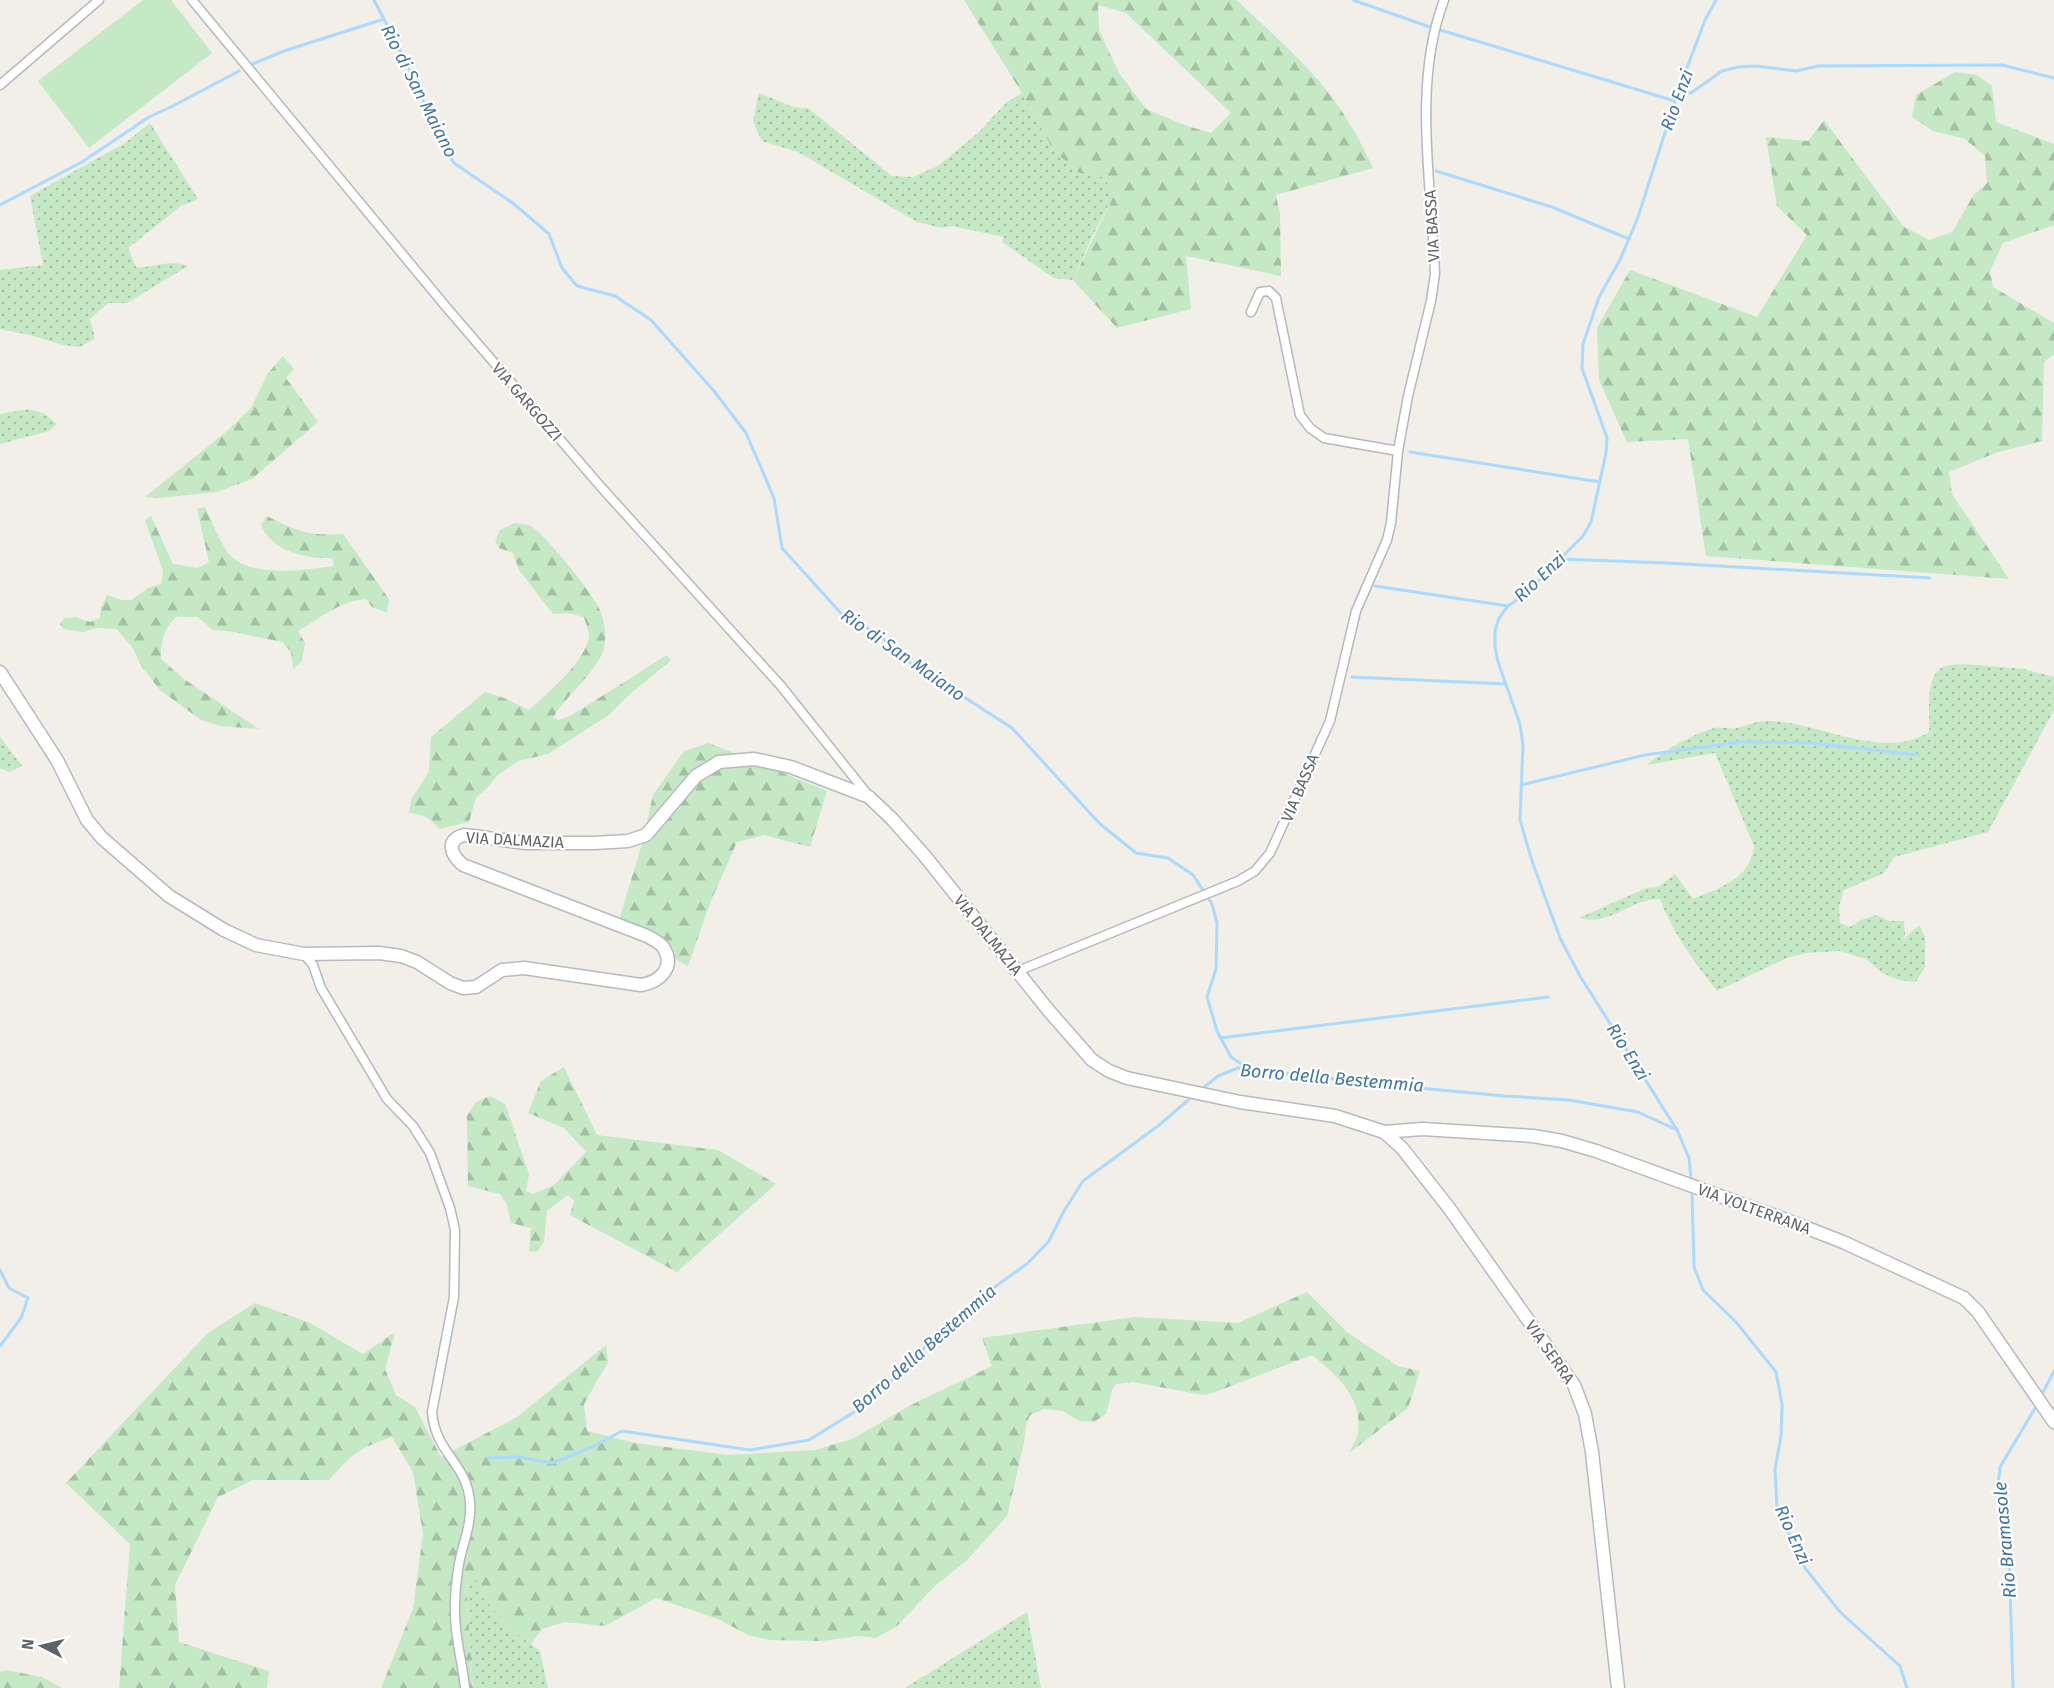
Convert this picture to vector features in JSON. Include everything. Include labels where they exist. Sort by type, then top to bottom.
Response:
[{"type":"main road","name":"VIA DALMAZIA","points":[[0,672],[57,760],[87,820],[102,838],[169,896],[224,930],[256,945],[304,954],[378,953],[401,956],[417,962],[450,983],[463,988],[476,987],[502,970],[524,968],[633,985],[650,984],[663,976],[666,968],[667,960],[662,945],[647,936],[463,865],[452,854],[452,841],[464,835],[526,843],[628,841],[646,835],[696,776],[719,762],[754,759],[790,767],[869,797],[924,855],[1049,1011],[1092,1060],[1109,1071],[1127,1078],[1188,1091],[1335,1116],[1384,1132]]},
{"type":"main road","name":"VIA VOLTERRANA","points":[[1384,1132],[1422,1129],[1533,1136],[1562,1141],[1596,1151],[1844,1242],[1964,1298],[1978,1312],[2054,1422]]},
{"type":"main road","name":"VIA SERRA","points":[[1384,1132],[1402,1149],[1449,1208],[1574,1385],[1585,1414],[1592,1452],[1618,1688]]},
{"type":"street","points":[[0,85],[99,0]]},
{"type":"street","name":"VIA GARGOZZI","points":[[192,0],[447,308],[601,487],[781,686],[869,797]]},
{"type":"street","name":"VIA BASSA","points":[[1018,971],[1218,891],[1255,871],[1270,853],[1329,721],[1356,611],[1387,540],[1391,523],[1398,451],[1408,396],[1431,301],[1434,274],[1426,102],[1427,73],[1444,0]]},
{"type":"street","points":[[1251,312],[1260,292],[1269,291],[1276,298],[1299,415],[1310,428],[1324,438],[1398,451]]},
{"type":"street","points":[[304,954],[313,965],[321,988],[387,1099],[412,1126],[430,1153],[455,1230],[454,1297],[432,1412],[437,1437],[444,1450],[461,1470],[467,1487],[470,1520],[458,1568],[455,1602],[456,1630],[465,1688]]},
{"type":"green space","points":[[143,0],[171,0],[212,53],[89,148],[38,81]]},
{"type":"green space","points":[[964,0],[1237,0],[1298,58],[1320,83],[1349,122],[1373,168],[1276,195],[1280,214],[1281,276],[1186,256],[1191,309],[1117,328],[1073,280],[1114,195],[1104,177],[1079,173],[1054,151],[1022,93]],"holes":[[[1098,5],[1126,13],[1231,113],[1211,133],[1146,109],[1119,73],[1099,30]]]},
{"type":"green space","points":[[1955,72],[1977,75],[1992,86],[1996,122],[2054,144],[2054,225],[2003,243],[1990,271],[1993,287],[2054,323],[2054,354],[2044,362],[2042,441],[1998,452],[1949,472],[1952,494],[2009,579],[1706,556],[1688,439],[1627,442],[1599,380],[1597,328],[1630,270],[1757,317],[1807,235],[1777,206],[1766,137],[1808,141],[1824,120],[1903,226],[1929,240],[1952,232],[1973,196],[1987,183],[1985,156],[1965,139],[1933,131],[1912,117],[1916,95]]},
{"type":"green space","points":[[759,93],[793,107],[808,108],[892,176],[913,177],[938,166],[977,134],[1007,102],[1022,93],[1054,151],[1079,173],[1104,177],[1114,195],[1073,280],[1054,278],[1002,242],[1004,237],[952,226],[942,228],[917,222],[798,152],[762,141],[753,121]]},
{"type":"green space","points":[[150,123],[198,199],[181,206],[128,248],[136,267],[168,263],[188,266],[127,303],[108,303],[90,319],[95,338],[80,347],[0,329],[0,270],[43,265],[30,196],[125,143]]},
{"type":"green space","points":[[283,356],[294,369],[286,378],[318,422],[252,479],[217,492],[158,498],[145,497],[226,432],[251,408],[268,373]]},
{"type":"green space","points":[[29,409],[45,414],[57,424],[49,431],[0,444],[0,414]]},
{"type":"green space","points":[[205,507],[231,556],[241,563],[266,570],[280,571],[334,566],[332,558],[301,555],[281,547],[266,534],[261,525],[267,516],[303,531],[343,534],[389,599],[387,613],[372,607],[366,599],[357,600],[330,611],[298,631],[305,643],[302,661],[293,669],[291,652],[282,642],[213,630],[198,617],[176,617],[164,636],[161,659],[184,679],[259,729],[220,726],[201,720],[160,690],[142,667],[132,647],[116,629],[97,628],[83,632],[63,629],[60,624],[64,618],[76,617],[90,622],[100,618],[101,607],[107,595],[122,600],[131,600],[148,588],[161,584],[163,571],[145,520],[151,516],[173,564],[198,568],[209,562],[197,509]]},
{"type":"green space","points":[[515,523],[529,525],[555,549],[593,598],[603,621],[605,637],[601,655],[590,673],[553,718],[558,720],[572,715],[667,655],[671,660],[609,715],[548,754],[518,761],[498,775],[476,798],[469,822],[439,829],[426,817],[409,813],[411,800],[429,771],[431,737],[485,692],[529,710],[574,666],[587,645],[589,636],[584,617],[567,613],[553,614],[519,570],[513,553],[499,548],[495,541],[500,530]]},
{"type":"green space","points":[[1965,664],[2024,669],[2054,677],[2054,710],[1988,832],[1894,857],[1884,873],[1844,890],[1839,906],[1840,923],[1850,927],[1876,915],[1890,921],[1904,921],[1905,936],[1902,941],[1919,925],[1925,937],[1925,967],[1916,982],[1899,980],[1882,973],[1866,959],[1840,951],[1806,953],[1787,958],[1717,991],[1692,958],[1660,899],[1640,902],[1601,919],[1579,918],[1646,888],[1658,887],[1675,874],[1693,899],[1732,881],[1747,867],[1754,846],[1715,753],[1646,765],[1662,754],[1687,739],[1714,728],[1734,728],[1764,721],[1808,727],[1871,742],[1891,743],[1911,740],[1929,732],[1930,694],[1934,676],[1946,666]]},
{"type":"green space","points":[[0,737],[22,766],[9,772],[0,768]]},
{"type":"green space","points":[[709,743],[827,791],[810,847],[764,835],[737,842],[710,903],[688,966],[616,930],[642,844],[653,795],[684,751]]},
{"type":"green space","points":[[564,1067],[597,1135],[718,1150],[776,1184],[677,1272],[570,1215],[574,1201],[568,1195],[547,1211],[544,1242],[537,1252],[529,1251],[531,1228],[511,1223],[507,1205],[500,1194],[468,1186],[467,1116],[476,1102],[490,1096],[505,1104],[529,1174],[526,1191],[533,1194],[554,1185],[586,1152],[564,1128],[528,1113],[541,1081]]},
{"type":"green space","points":[[1307,1292],[1347,1332],[1398,1366],[1420,1371],[1408,1408],[1349,1453],[1358,1432],[1356,1408],[1346,1388],[1312,1355],[1203,1395],[1133,1382],[1116,1384],[1112,1390],[1106,1414],[1094,1422],[1079,1421],[1063,1411],[1044,1409],[1030,1415],[1026,1424],[1024,1443],[1007,1516],[967,1560],[935,1586],[897,1626],[876,1638],[858,1636],[822,1641],[770,1640],[748,1635],[718,1619],[656,1598],[605,1626],[565,1622],[542,1629],[531,1644],[512,1630],[485,1600],[475,1577],[466,1584],[473,1688],[381,1688],[413,1609],[423,1534],[413,1472],[392,1437],[357,1453],[329,1480],[253,1480],[218,1497],[175,1585],[179,1642],[269,1671],[267,1688],[119,1688],[130,1544],[66,1483],[208,1333],[255,1303],[310,1323],[363,1354],[395,1332],[385,1369],[396,1395],[415,1407],[441,1457],[517,1417],[606,1345],[608,1362],[584,1404],[587,1431],[635,1443],[728,1455],[815,1450],[852,1439],[913,1404],[992,1366],[982,1338],[1135,1317],[1238,1323]]},
{"type":"green space","points":[[476,1576],[485,1600],[512,1630],[540,1651],[548,1688],[473,1688],[466,1584]]},
{"type":"green space","points":[[1027,1612],[1041,1688],[905,1688]]},
{"type":"green space","points":[[6,1670],[42,1677],[62,1688],[0,1688],[0,1672]]},
{"type":"waterway","name":"Rio di San Maiano","points":[[374,0],[454,163],[514,204],[549,234],[562,268],[577,286],[615,296],[651,320],[714,391],[746,433],[774,498],[782,548],[847,620],[874,631],[917,669],[1012,728],[1099,823],[1136,853],[1168,858],[1193,875],[1212,904],[1217,923],[1216,969],[1207,997],[1217,1031],[1231,1057],[1249,1069]]},
{"type":"waterway","points":[[1353,0],[1427,26],[1675,101]]},
{"type":"waterway","name":"Rio Enzi","points":[[1691,1179],[1689,1158],[1677,1130],[1580,976],[1560,938],[1532,861],[1520,820],[1523,745],[1520,724],[1498,662],[1495,631],[1499,618],[1508,606],[1523,596],[1583,536],[1591,522],[1606,453],[1607,438],[1582,368],[1583,344],[1599,297],[1620,260],[1638,217],[1679,89],[1705,20],[1716,0]]},
{"type":"waterway","points":[[250,65],[284,51],[384,19]]},
{"type":"waterway","points":[[1680,90],[1691,93],[1722,71],[1756,66],[1796,71],[1818,66],[2002,65],[2054,78]]},
{"type":"waterway","points":[[0,205],[82,162],[149,117],[239,71]]},
{"type":"waterway","points":[[1436,171],[1552,207],[1629,239]]},
{"type":"waterway","points":[[1410,452],[1600,482]]},
{"type":"waterway","points":[[1560,559],[1930,578]]},
{"type":"waterway","points":[[1375,586],[1508,606]]},
{"type":"waterway","points":[[1352,677],[1506,684]]},
{"type":"waterway","points":[[1521,785],[1645,755],[1741,742],[1811,743],[1919,755]]},
{"type":"waterway","points":[[1220,1038],[1548,997]]},
{"type":"waterway","name":"Borro della Bestemmia","points":[[1202,1089],[1218,1076],[1238,1068],[1397,1086],[1569,1100],[1638,1112],[1677,1130]]},
{"type":"waterway","name":"Borro della Bestemmia","points":[[488,1458],[518,1457],[552,1463],[592,1447],[622,1431],[750,1450],[809,1440],[867,1404],[963,1310],[1028,1263],[1049,1241],[1083,1181],[1158,1126],[1194,1095]]},
{"type":"waterway","name":"Rio Enzi","points":[[1692,1195],[1694,1267],[1703,1290],[1736,1322],[1776,1372],[1782,1404],[1781,1436],[1775,1469],[1777,1508],[1805,1568],[1840,1612],[1900,1666],[1907,1688]]},
{"type":"waterway","points":[[0,1270],[9,1288],[28,1298],[21,1318],[0,1346]]},
{"type":"waterway","name":"Rio Bramasole","points":[[2041,1396],[2054,1371]]},
{"type":"waterway","name":"Rio Bramasole","points":[[2013,1688],[2009,1553],[1999,1505],[1998,1486],[2000,1467],[2037,1405]]}]
